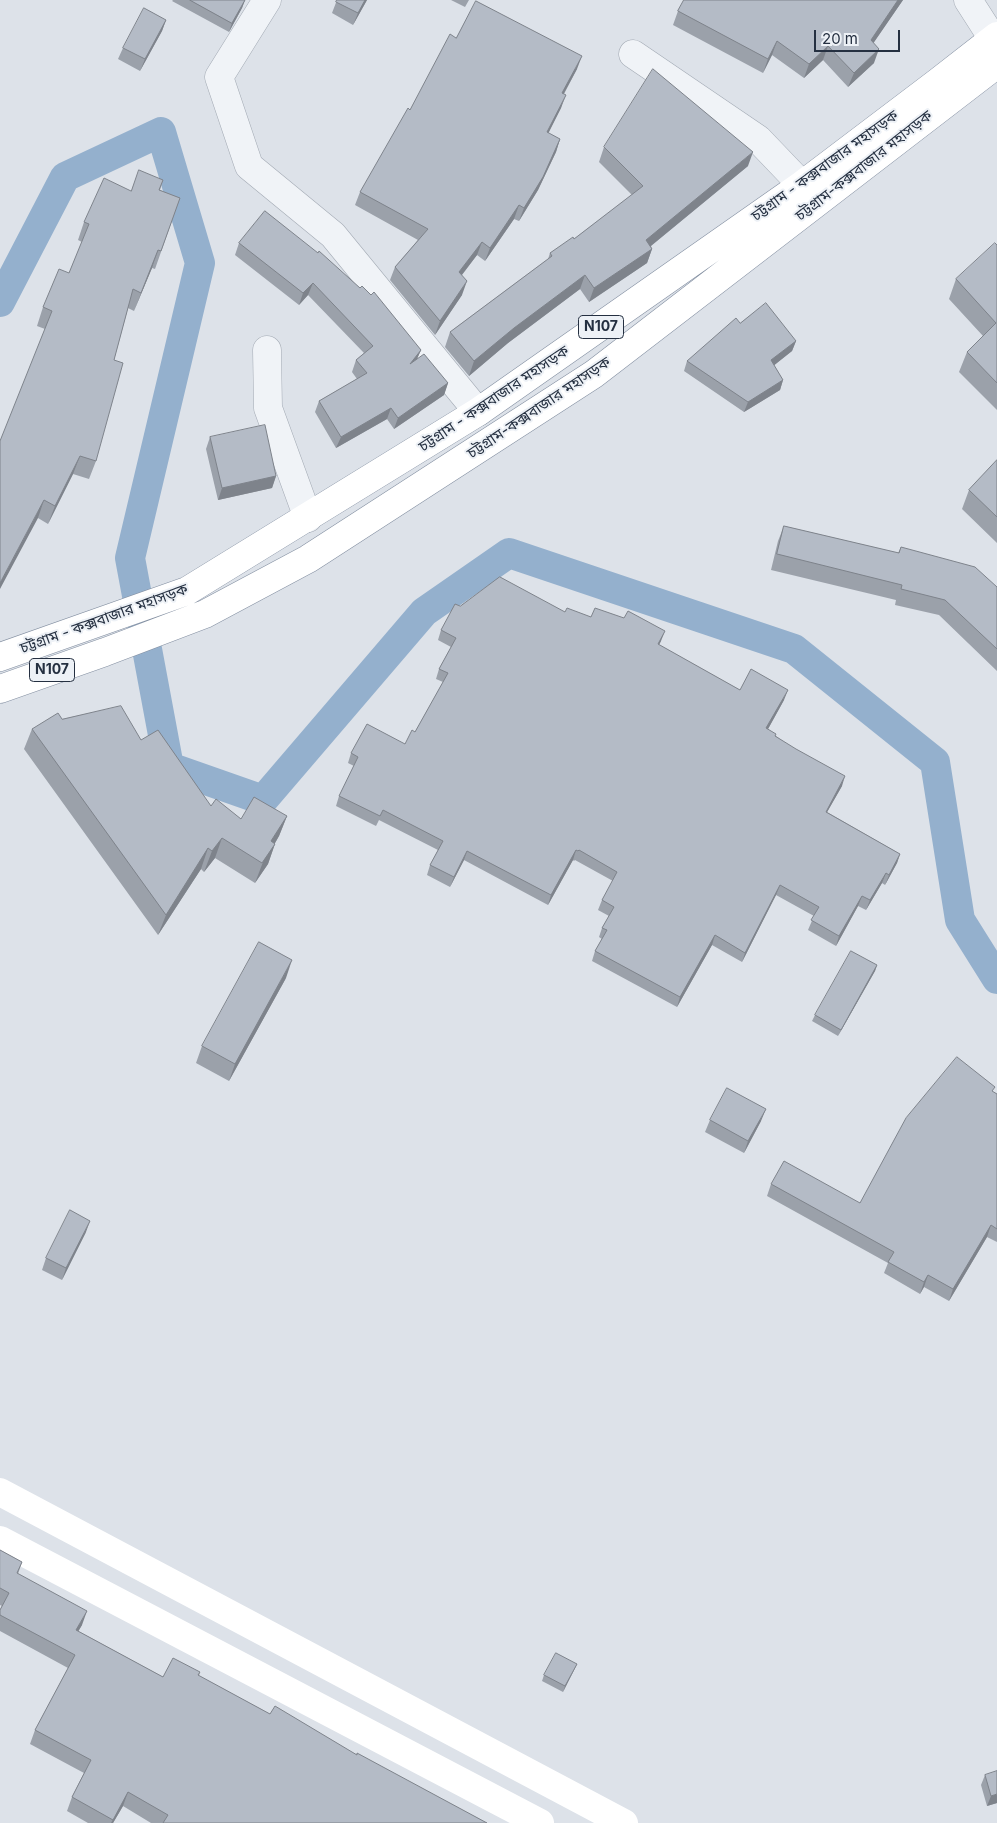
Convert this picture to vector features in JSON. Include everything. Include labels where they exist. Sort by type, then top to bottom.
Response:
[{"type":"main road","name":"চট্টগ্রাম - কক্সবাজার মহাসড়ক","points":[[0,657],[91,623],[188,591],[308,518],[478,412],[802,185],[996,46]]},
{"type":"main road","name":"চট্টগ্রাম-কক্সবাজার মহাসড়ক","points":[[0,689],[205,614],[308,559],[594,374],[996,46]]},
{"type":"main road","points":[[0,1492],[624,1823]]},
{"type":"main road","points":[[0,1540],[540,1823]]},
{"type":"street","points":[[267,0],[219,77],[249,166],[333,235],[478,412]]},
{"type":"street","points":[[968,0],[996,46]]},
{"type":"street","points":[[633,54],[758,139],[802,185]]},
{"type":"street","points":[[266,350],[268,408],[308,518]]},
{"type":"building","points":[[190,0],[245,0],[232,23]]},
{"type":"building","points":[[337,0],[365,0],[358,13],[336,2]]},
{"type":"building","points":[[684,0],[898,0],[871,40],[879,49],[854,73],[828,46],[809,64],[777,41],[768,59],[678,11]]},
{"type":"building","points":[[476,1],[582,56],[562,93],[566,95],[547,132],[560,139],[543,177],[524,208],[519,205],[490,248],[482,242],[459,272],[467,281],[440,321],[395,267],[428,229],[360,192],[408,108],[410,110],[450,34],[456,38]]},
{"type":"building","points":[[144,8],[166,20],[145,59],[123,48]]},
{"type":"building","points":[[653,69],[753,152],[646,240],[652,249],[594,288],[585,275],[514,328],[474,361],[450,332],[552,256],[550,253],[573,237],[574,239],[643,186],[604,147]]},
{"type":"building","points":[[139,170],[163,180],[159,190],[180,198],[161,251],[158,250],[141,293],[133,289],[114,360],[123,363],[96,461],[80,456],[55,506],[44,500],[0,583],[0,441],[52,311],[43,307],[59,269],[69,273],[89,224],[84,222],[104,178],[131,191]]},
{"type":"building","points":[[265,211],[318,253],[319,251],[360,288],[362,286],[371,295],[374,292],[421,350],[410,364],[424,354],[448,383],[398,418],[391,408],[341,437],[319,401],[367,373],[356,360],[373,346],[313,283],[303,293],[239,243]]},
{"type":"building","points":[[995,243],[997,245],[997,383],[967,352],[996,323],[956,279]]},
{"type":"building","points":[[766,303],[796,341],[771,360],[783,380],[748,402],[687,361],[736,318],[740,323]]},
{"type":"building","points":[[265,425],[276,476],[222,488],[210,437]]},
{"type":"building","points":[[997,460],[997,517],[969,490]]},
{"type":"building","points":[[784,526],[899,553],[901,547],[975,567],[997,587],[997,649],[945,600],[901,589],[902,585],[777,554]]},
{"type":"building","points":[[500,577],[565,612],[567,608],[591,617],[595,608],[624,618],[628,611],[665,631],[658,644],[740,690],[751,669],[788,690],[766,728],[796,749],[845,776],[826,812],[900,854],[889,875],[886,873],[870,900],[862,896],[839,936],[811,920],[819,907],[780,885],[745,953],[715,935],[680,997],[595,951],[607,930],[602,928],[614,907],[602,900],[617,872],[576,850],[551,895],[467,851],[454,877],[430,865],[443,841],[383,810],[380,816],[339,796],[358,757],[351,753],[367,724],[405,744],[412,730],[415,732],[448,673],[439,669],[456,638],[441,630],[455,604],[460,606]]},
{"type":"building","points":[[121,706],[141,740],[158,730],[211,806],[216,799],[241,819],[254,797],[287,816],[271,841],[275,844],[262,863],[222,838],[212,851],[208,848],[166,915],[32,729],[58,713],[62,719]]},
{"type":"building","points":[[259,942],[292,960],[235,1064],[202,1046]]},
{"type":"building","points":[[851,951],[877,965],[841,1030],[815,1015]]},
{"type":"building","points":[[957,1057],[995,1087],[992,1091],[997,1094],[997,1229],[991,1225],[953,1289],[928,1275],[924,1282],[888,1262],[894,1252],[771,1184],[784,1161],[860,1203],[906,1118]]},
{"type":"building","points":[[727,1088],[766,1109],[748,1141],[710,1120]]},
{"type":"building","points":[[70,1210],[90,1221],[66,1268],[46,1258]]},
{"type":"building","points":[[0,1550],[22,1562],[17,1573],[87,1611],[76,1630],[163,1677],[173,1658],[200,1672],[198,1675],[270,1714],[275,1706],[357,1755],[357,1753],[487,1823],[163,1823],[168,1815],[128,1792],[113,1820],[72,1797],[91,1760],[35,1730],[75,1655],[0,1615],[0,1610],[9,1593],[0,1588]]},
{"type":"building","points":[[556,1653],[577,1664],[565,1686],[544,1675]]},
{"type":"building","points":[[997,1771],[997,1794],[991,1796],[985,1775]]},
{"type":"waterway","points":[[0,302],[65,177],[161,132],[200,263],[130,558],[169,767],[263,800],[424,612],[509,553],[794,649],[935,762],[960,920],[997,979]]}]
